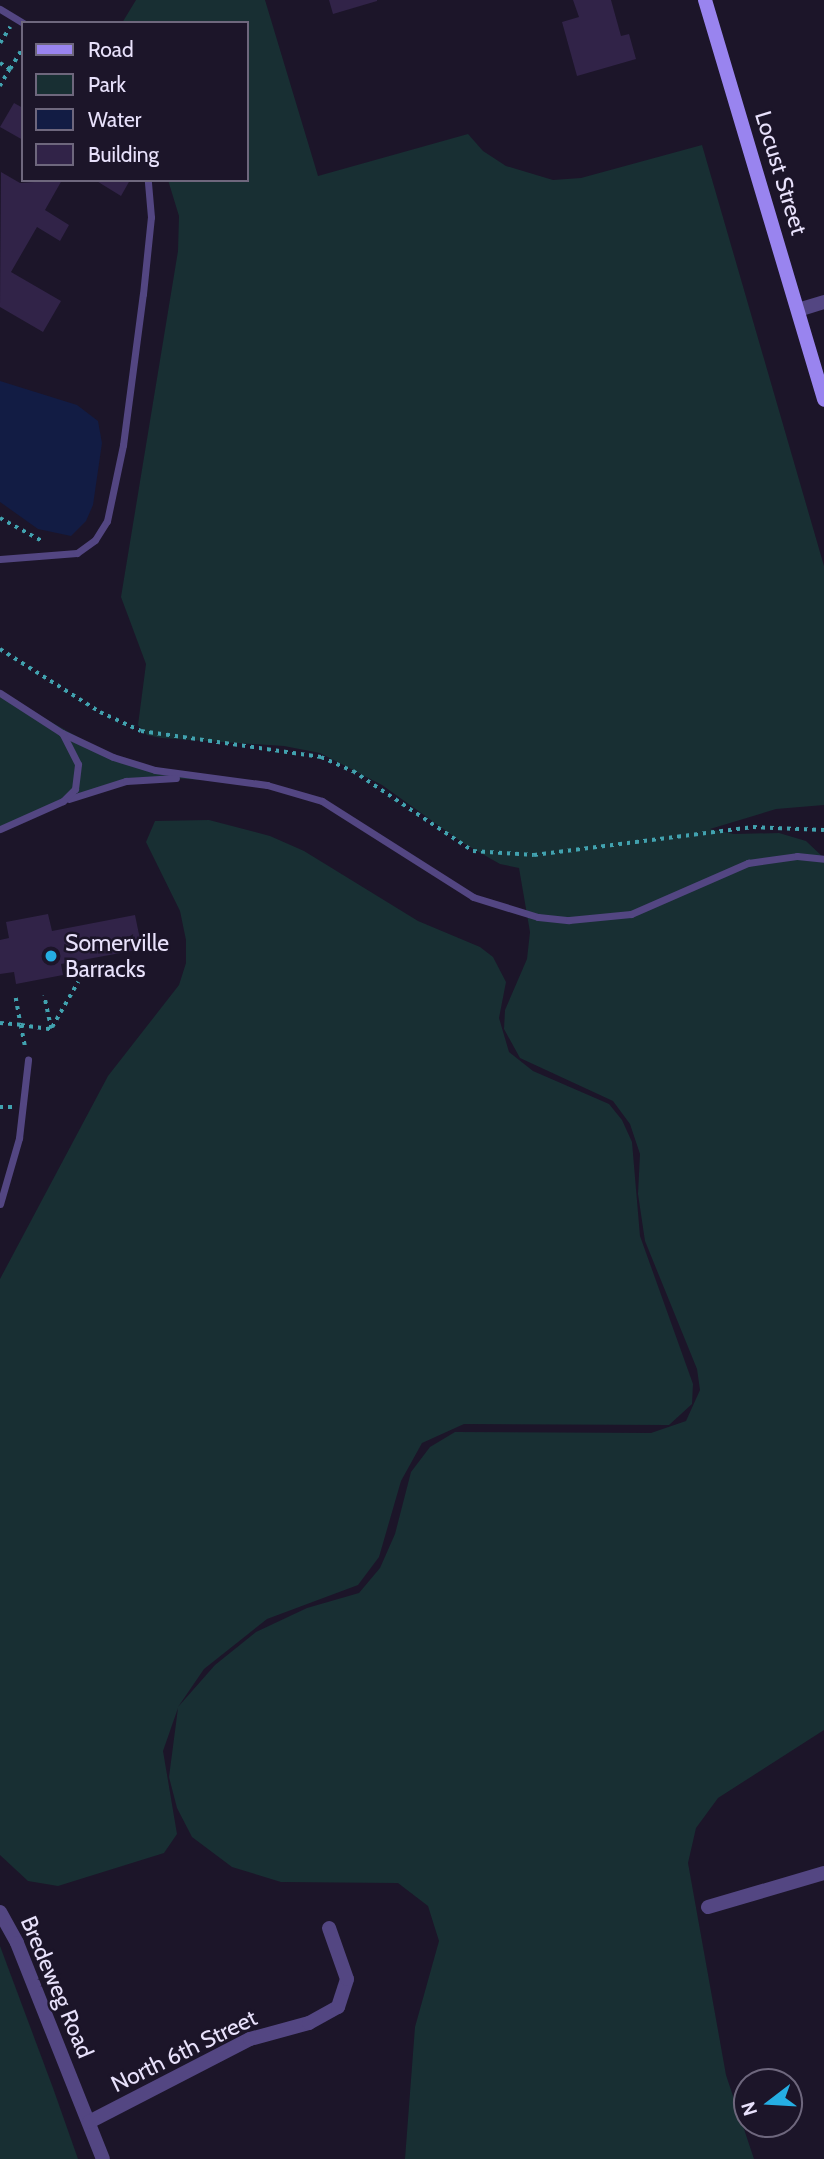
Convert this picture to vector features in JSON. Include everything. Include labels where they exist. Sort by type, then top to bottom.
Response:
[{"type":"street","name":"Locust Street","points":[[705,0],[824,400]]},
{"type":"street","points":[[798,310],[824,302]]},
{"type":"street","points":[[708,1907],[824,1873]]},
{"type":"street","name":"Bredeweg Road","points":[[0,1912],[103,2159]]},
{"type":"street","name":"North 6th Street","points":[[89,2122],[250,2039],[309,2023],[338,2007],[347,1979],[329,1928]]},
{"type":"lane","points":[[0,9],[21,22]]},
{"type":"lane","points":[[0,559],[77,553],[95,540],[107,522],[123,445],[143,294],[151,217],[148,182]]},
{"type":"lane","points":[[0,693],[62,733],[113,757],[201,780]]},
{"type":"lane","points":[[62,733],[74,751],[79,777],[63,801]]},
{"type":"lane","points":[[0,830],[63,801],[126,781],[201,780],[267,785],[322,801],[474,897],[538,917],[569,920],[631,914],[748,863],[785,857],[824,859]]},
{"type":"lane","points":[[0,1204],[19,1138],[28,1060]]},
{"type":"path","points":[[0,43],[15,18]]},
{"type":"path","points":[[0,86],[21,50]]},
{"type":"path","points":[[0,63],[9,69]]},
{"type":"path","points":[[0,518],[51,545]]},
{"type":"path","points":[[0,649],[100,712],[141,731],[321,757],[376,785],[473,851],[534,855],[753,827],[824,830]]},
{"type":"path","points":[[51,1029],[78,982]]},
{"type":"path","points":[[44,996],[51,1029]]},
{"type":"path","points":[[16,998],[28,1060]]},
{"type":"path","points":[[0,1023],[51,1029]]},
{"type":"green space","points":[[136,0],[265,0],[318,176],[468,134],[483,151],[506,166],[553,180],[581,178],[702,145],[824,566],[824,805],[776,809],[710,829],[734,834],[779,833],[806,841],[824,858],[824,1730],[718,1798],[696,1828],[688,1863],[726,2075],[733,2096],[733,2138],[747,2138],[754,2159],[405,2159],[415,2027],[439,1941],[428,1906],[398,1883],[281,1882],[232,1867],[192,1837],[177,1808],[169,1777],[178,1708],[163,1751],[177,1834],[164,1853],[58,1886],[28,1881],[0,1855],[0,1279],[108,1076],[179,985],[186,963],[186,940],[180,911],[146,842],[155,821],[209,820],[270,836],[304,851],[418,921],[480,947],[493,957],[506,982],[499,1018],[509,1052],[533,1071],[609,1104],[622,1120],[632,1142],[640,1236],[693,1384],[692,1404],[669,1425],[464,1424],[422,1443],[401,1481],[379,1557],[358,1585],[267,1619],[204,1669],[178,1707],[215,1665],[256,1632],[307,1608],[359,1593],[380,1568],[395,1534],[411,1472],[430,1447],[455,1432],[651,1433],[686,1421],[700,1390],[697,1369],[645,1241],[638,1194],[640,1154],[630,1124],[613,1101],[520,1058],[504,1029],[505,1010],[527,959],[530,932],[519,868],[500,864],[463,843],[382,785],[320,753],[284,746],[161,738],[147,735],[138,725],[146,664],[121,597],[178,251],[179,216],[169,182],[248,182],[248,21],[123,21]]},
{"type":"green space","points":[[0,693],[113,757],[201,780],[159,777],[104,787],[0,829]]},
{"type":"green space","points":[[0,1946],[53,2088],[78,2159],[0,2159]]},
{"type":"water","points":[[0,381],[77,405],[98,421],[102,443],[93,505],[86,521],[71,536],[38,529],[0,502]]},
{"type":"building","points":[[329,0],[377,0],[377,1],[333,14]]},
{"type":"building","points":[[573,0],[611,0],[621,36],[629,34],[636,59],[577,76],[562,22],[579,17]]},
{"type":"building","points":[[14,103],[21,107],[21,139],[0,127]]},
{"type":"building","points":[[1,172],[20,183],[61,182],[45,210],[69,225],[60,241],[37,227],[11,272],[61,301],[43,332],[0,307]]},
{"type":"building","points":[[98,182],[129,182],[121,196]]},
{"type":"building","name":"Somerville Barracks","points":[[48,914],[52,931],[135,915],[142,949],[61,964],[63,975],[16,984],[14,972],[0,974],[0,940],[9,938],[6,922]]},
{"type":"place","name":"Somerville Barracks","points":[[51,956]]}]
